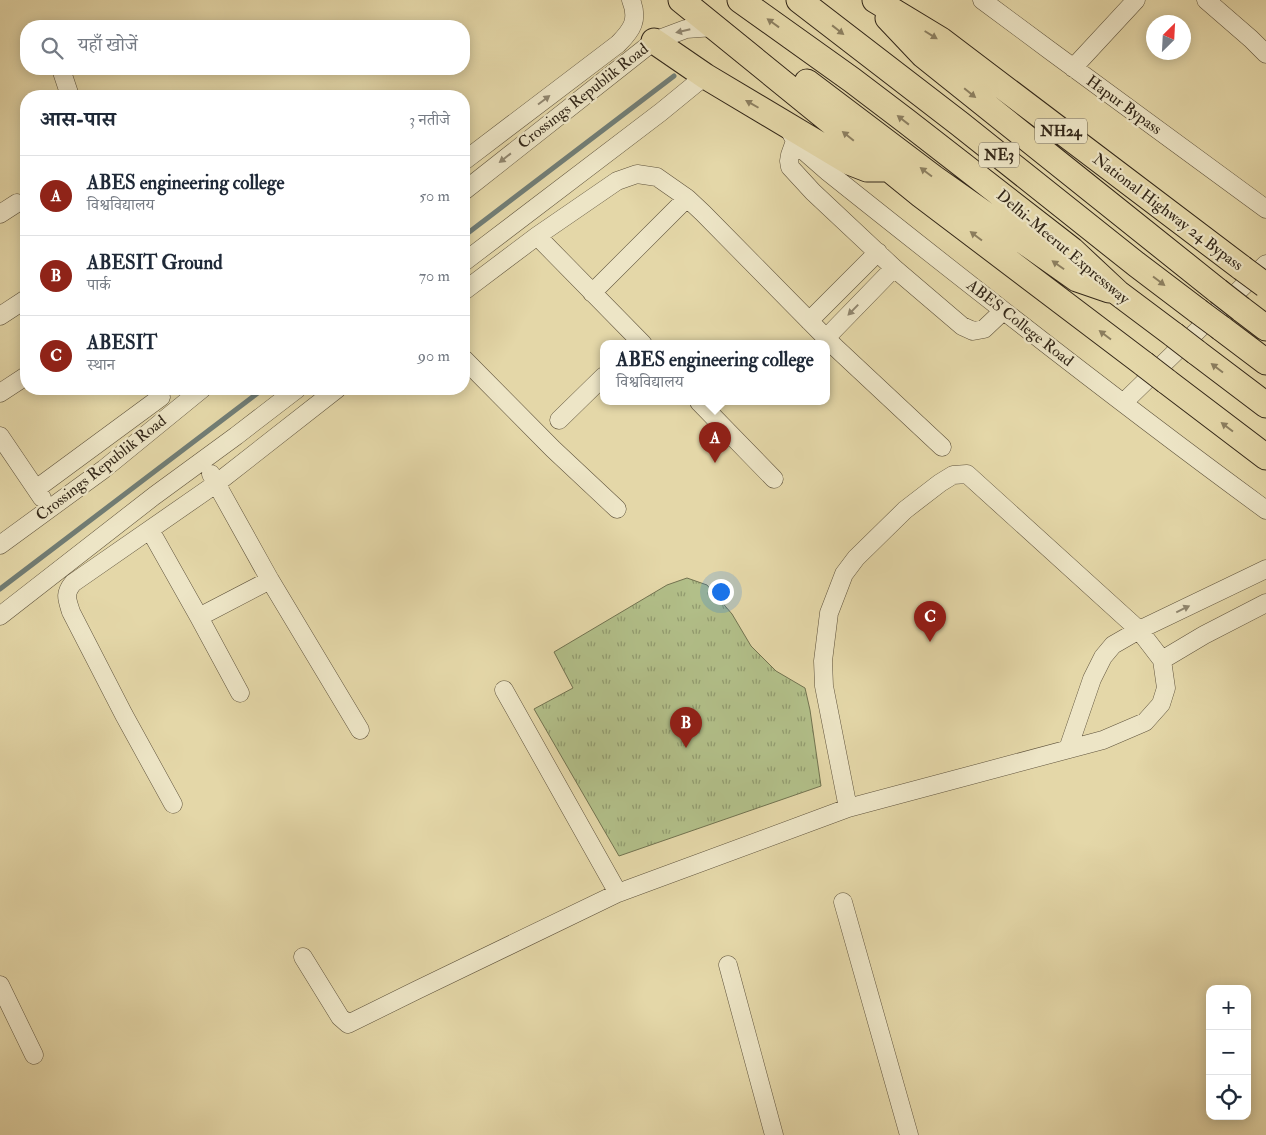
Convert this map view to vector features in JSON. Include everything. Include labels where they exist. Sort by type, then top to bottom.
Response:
[{"type":"highway","points":[[681,0],[929,201],[1266,457]]},
{"type":"highway","name":"Delhi-Meerut Expressway","points":[[740,0],[852,80],[1065,244],[1118,293],[1266,405]]},
{"type":"highway","name":"Delhi-Meerut Expressway","points":[[799,0],[1136,264],[1266,362]]},
{"type":"highway","points":[[871,0],[923,56],[1218,292],[1266,328]]},
{"type":"highway","name":"National Highway 24 Bypass","points":[[875,0],[941,40],[1260,275]]},
{"type":"highway","points":[[714,27],[751,41],[934,178],[1077,279],[1118,293]]},
{"type":"highway","points":[[654,41],[791,132],[849,162],[867,169],[888,168]]},
{"type":"highway","points":[[950,117],[963,114],[973,119],[1146,254],[1159,259],[1179,261]]},
{"type":"street","name":"Crossings Republik Road","points":[[470,156],[618,44],[631,29],[634,22],[631,0]]},
{"type":"street","name":"Hapur Bypass","points":[[982,0],[1266,209]]},
{"type":"street","points":[[1073,68],[1136,0]]},
{"type":"street","points":[[1206,0],[1266,54]]},
{"type":"street","name":"Crossings Republik Road","points":[[470,186],[654,41],[677,31],[714,27]]},
{"type":"street","points":[[63,75],[68,90]]},
{"type":"street","points":[[470,257],[661,112],[705,76]]},
{"type":"street","points":[[791,132],[790,167],[813,192],[894,268],[962,326],[973,331],[984,329],[1002,311]]},
{"type":"street","name":"ABES College Road","points":[[791,132],[804,151],[828,172],[1002,311],[1266,510]]},
{"type":"street","points":[[470,286],[537,236],[618,181],[637,174],[657,177],[687,198],[826,338],[894,268]]},
{"type":"street","points":[[592,293],[687,198]]},
{"type":"street","points":[[0,214],[17,203]]},
{"type":"street","points":[[537,236],[637,340]]},
{"type":"street","points":[[809,321],[878,252]]},
{"type":"street","points":[[1123,403],[1260,275]]},
{"type":"street","points":[[0,316],[20,303]]},
{"type":"street","points":[[830,342],[942,447]]},
{"type":"street","points":[[470,365],[617,510]]},
{"type":"street","points":[[0,393],[20,380]]},
{"type":"street","points":[[559,420],[600,380]]},
{"type":"street","name":"Crossings Republik Road","points":[[0,546],[104,469],[194,395]]},
{"type":"street","points":[[0,616],[154,496],[289,395]]},
{"type":"street","points":[[173,804],[70,612],[66,598],[68,590],[73,583],[217,483],[329,395]]},
{"type":"street","points":[[36,489],[161,397]]},
{"type":"street","points":[[702,405],[774,479]]},
{"type":"street","points":[[0,436],[49,509]]},
{"type":"street","points":[[202,461],[217,483],[270,580],[360,730]]},
{"type":"street","points":[[303,957],[340,1017],[348,1024],[618,893],[848,808],[1103,740],[1145,722],[1161,704],[1166,688],[1162,660],[1139,630],[967,474],[953,475],[940,483],[905,510],[856,558],[844,574],[829,613],[823,661],[824,686],[848,808]]},
{"type":"street","points":[[150,530],[240,693]]},
{"type":"street","points":[[1068,749],[1092,679],[1103,657],[1114,645],[1139,630],[1266,569]]},
{"type":"street","points":[[199,616],[270,580]]},
{"type":"street","points":[[1162,660],[1266,603]]},
{"type":"street","points":[[504,690],[618,893]]},
{"type":"street","points":[[843,902],[909,1135]]},
{"type":"street","points":[[728,964],[774,1135]]},
{"type":"street","points":[[0,985],[34,1055]]},
{"type":"green space","points":[[687,578],[707,585],[732,614],[751,646],[776,671],[805,688],[821,786],[619,856],[534,709],[573,688],[554,652],[667,585]]},
{"type":"waterway","points":[[470,231],[674,76]]},
{"type":"waterway","points":[[0,589],[255,395]]},
{"type":"place","name":"ABES engineering college","points":[[715,463]]},
{"type":"place","name":"ABESIT","points":[[930,642]]},
{"type":"place","name":"ABESIT Ground","points":[[686,748]]}]
